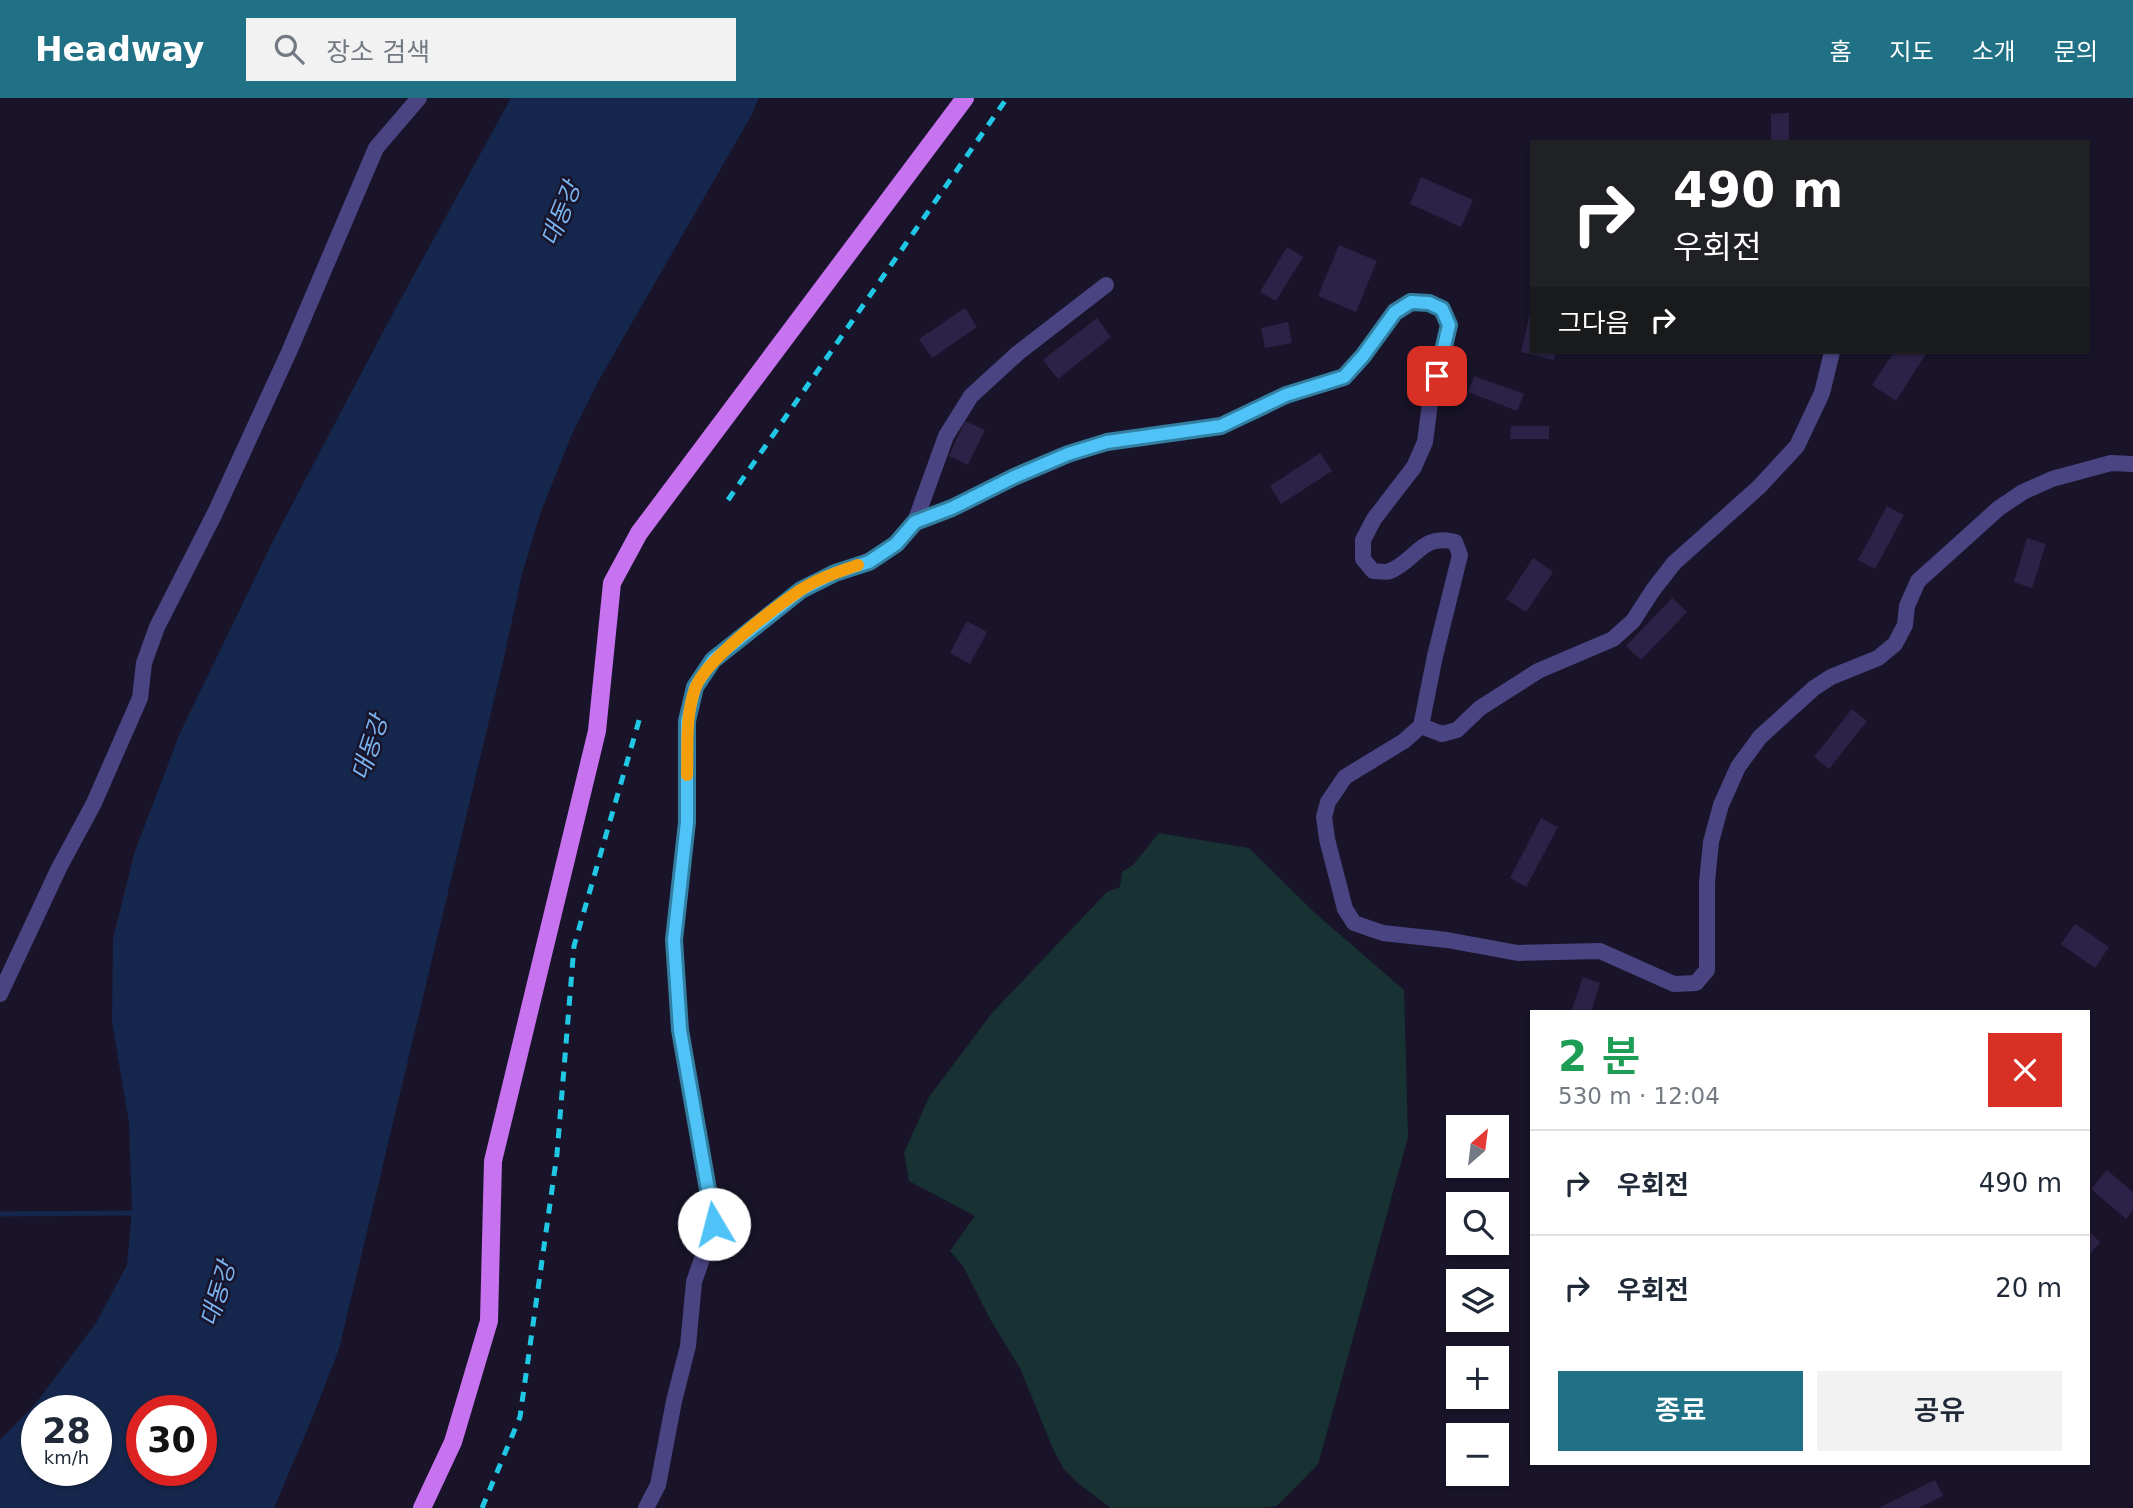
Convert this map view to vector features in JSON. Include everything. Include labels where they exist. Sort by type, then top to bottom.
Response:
[{"type":"main road","points":[[422,1508],[453,1442],[489,1321],[493,1161],[597,731],[612,583],[639,533],[965,98]]},
{"type":"street","points":[[0,994],[59,868],[94,803],[140,698],[144,663],[157,627],[215,513],[289,352],[376,148],[419,98]]},
{"type":"street","points":[[646,1508],[658,1485],[688,1346],[694,1282],[714,1224],[680,1030],[674,940],[687,822],[687,721],[695,687],[713,660],[801,590],[835,573],[869,562],[896,544],[915,522],[946,436],[971,396],[1017,353],[1106,285]]},
{"type":"street","points":[[915,522],[952,508],[1068,454],[1107,442],[1221,426],[1286,395],[1344,377],[1395,312],[1411,302],[1429,303],[1442,309],[1449,325],[1443,357],[1431,395],[1425,442],[1414,467],[1374,519],[1363,540],[1363,559],[1373,571],[1390,572],[1426,544],[1441,538],[1455,542],[1460,555],[1421,726],[1404,741],[1345,778],[1328,802],[1324,817],[1327,839],[1345,909],[1354,923],[1382,933],[1447,940],[1518,953],[1600,951],[1674,984],[1696,983],[1707,970],[1706,895],[1711,842],[1721,805],[1738,766],[1760,737],[1814,688],[1831,677],[1878,658],[1895,644],[1905,625],[1907,606],[1918,581],[1999,508],[2023,492],[2052,479],[2112,463],[2133,464]]},
{"type":"street","points":[[1421,726],[1442,734],[1457,730],[1480,708],[1538,671],[1613,639],[1633,621],[1674,563],[1759,487],[1797,446],[1822,393],[1832,354]]},
{"type":"green space","points":[[1159,833],[1249,848],[1316,914],[1404,990],[1408,1137],[1318,1464],[1277,1506],[1111,1508],[1079,1484],[1064,1469],[1054,1451],[1020,1368],[990,1319],[963,1266],[950,1251],[975,1216],[909,1181],[904,1153],[929,1097],[992,1013],[1107,892],[1120,887],[1122,872],[1133,865]]},
{"type":"water","name":"대동강","points":[[511,98],[759,98],[599,380],[572,434],[540,514],[522,574],[339,1349],[274,1508],[0,1508],[0,1440],[21,1418],[21,1486],[112,1486],[112,1395],[42,1395],[96,1323],[127,1265],[132,1210],[129,1123],[112,1022],[113,939],[135,851],[180,733],[274,539]]},
{"type":"building","points":[[1789,113],[1789,140],[1771,140],[1771,114]]},
{"type":"building","points":[[1421,177],[1473,200],[1461,227],[1410,204]]},
{"type":"building","points":[[1339,245],[1377,261],[1356,312],[1318,296]]},
{"type":"building","points":[[1287,247],[1303,257],[1276,301],[1260,292]]},
{"type":"building","points":[[965,308],[977,327],[932,358],[919,339]]},
{"type":"building","points":[[1530,314],[1530,354],[1556,354],[1554,360],[1521,352]]},
{"type":"building","points":[[1097,318],[1111,337],[1058,379],[1043,360]]},
{"type":"building","points":[[1288,322],[1292,343],[1265,348],[1261,328]]},
{"type":"building","points":[[1893,354],[1926,354],[1896,401],[1872,385]]},
{"type":"building","points":[[1474,376],[1524,394],[1517,411],[1468,392]]},
{"type":"building","points":[[965,421],[985,430],[968,465],[949,456]]},
{"type":"building","points":[[1511,426],[1549,426],[1549,439],[1510,439]]},
{"type":"building","points":[[1320,453],[1332,471],[1281,504],[1270,486]]},
{"type":"building","points":[[1887,506],[1904,515],[1875,569],[1858,560]]},
{"type":"building","points":[[2027,538],[2046,544],[2032,588],[2014,582]]},
{"type":"building","points":[[1533,558],[1553,572],[1526,612],[1506,599]]},
{"type":"building","points":[[1672,598],[1687,612],[1641,660],[1626,646]]},
{"type":"building","points":[[967,621],[987,632],[970,664],[950,653]]},
{"type":"building","points":[[1852,709],[1867,721],[1829,769],[1814,757]]},
{"type":"building","points":[[1541,818],[1558,827],[1526,887],[1510,878]]},
{"type":"building","points":[[2075,924],[2109,947],[2095,968],[2061,944]]},
{"type":"building","points":[[1583,977],[1600,983],[1592,1010],[1572,1010]]},
{"type":"building","points":[[2107,1170],[2133,1192],[2133,1210],[2126,1219],[2091,1189]]},
{"type":"building","points":[[2090,1233],[2100,1242],[2090,1254]]},
{"type":"building","points":[[1935,1480],[1943,1496],[1918,1508],[1879,1508]]},
{"type":"waterway","points":[[0,1214],[137,1213]]},
{"type":"railway","points":[[728,500],[1007,98]]},
{"type":"railway","points":[[482,1508],[520,1417],[557,1154],[574,946],[640,717]]},
{"type":"slow traffic","points":[[687,775],[687,721],[695,687],[713,660],[801,590],[858,565]]},
{"type":"route","points":[[714,1224],[680,1030],[674,940],[687,822],[687,721],[695,687],[713,660],[801,590],[835,573],[869,562],[896,544],[915,522],[952,508],[1014,477],[1068,454],[1107,442],[1221,426],[1286,395],[1344,377],[1395,312],[1411,302],[1429,303],[1442,309],[1449,325],[1437,376]]}]
